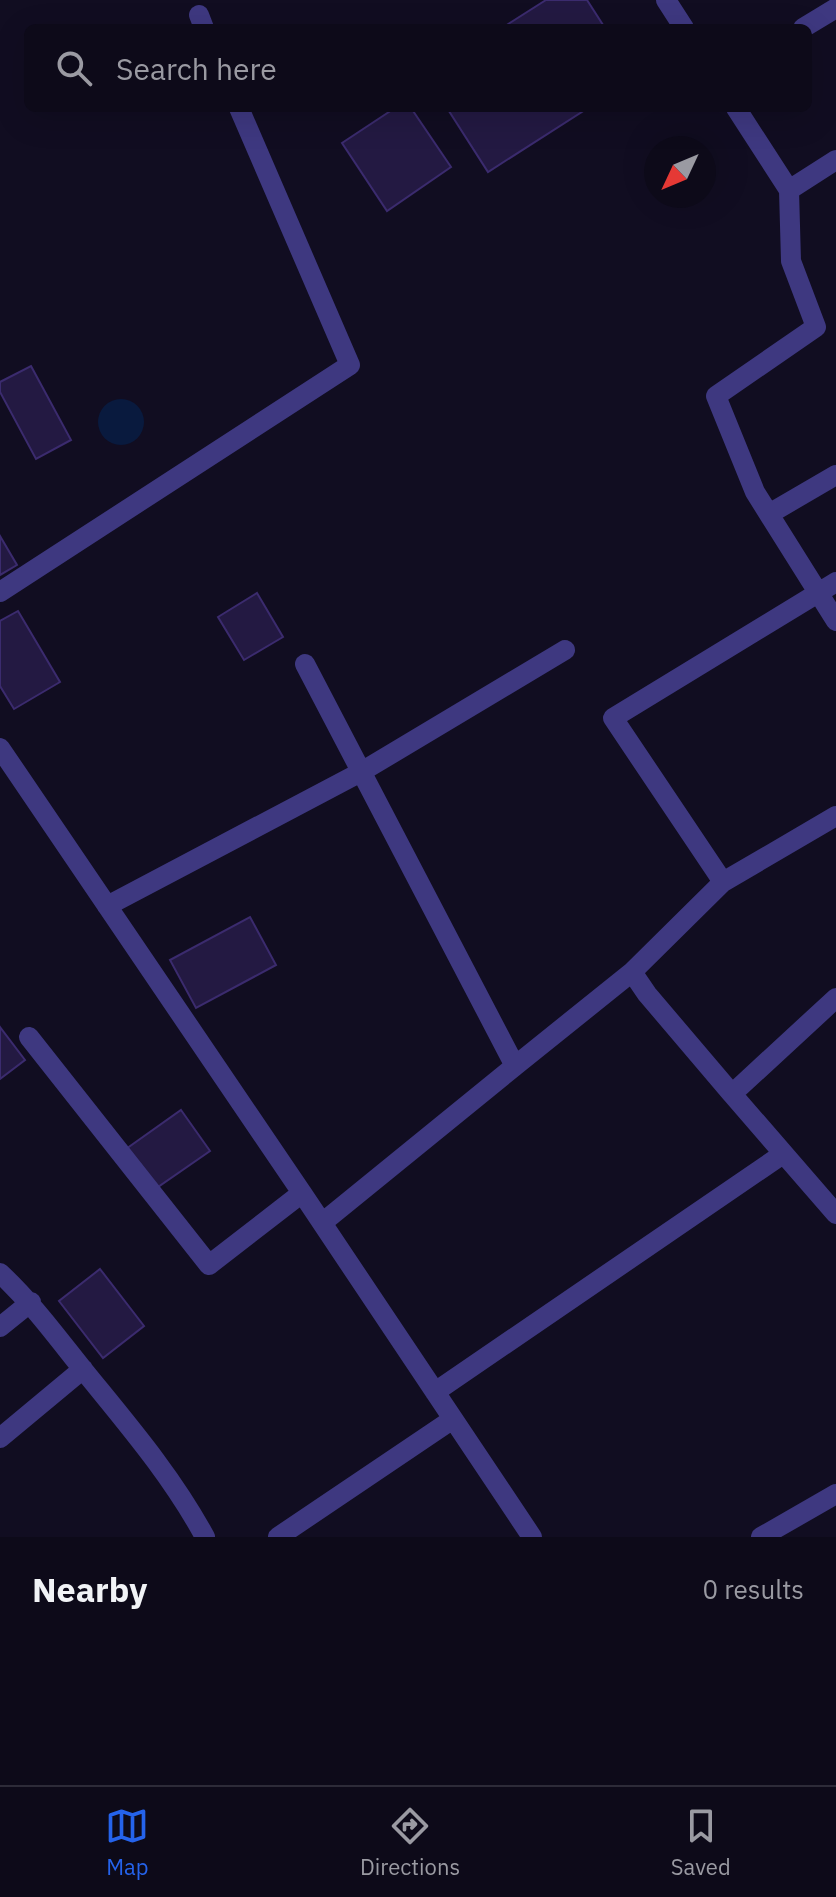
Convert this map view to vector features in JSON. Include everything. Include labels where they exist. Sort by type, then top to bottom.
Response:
[{"type":"street","points":[[666,0],[681,24]]},
{"type":"street","points":[[810,24],[836,8]]},
{"type":"street","points":[[0,592],[350,365],[241,112]]},
{"type":"street","points":[[739,112],[789,190],[791,261],[816,327],[716,396],[755,492],[827,587],[836,621]]},
{"type":"street","points":[[789,190],[836,160]]},
{"type":"street","points":[[769,514],[836,475]]},
{"type":"street","points":[[723,882],[613,718],[827,587]]},
{"type":"street","points":[[107,906],[361,772],[565,650]]},
{"type":"street","points":[[305,664],[515,1066]]},
{"type":"street","points":[[0,748],[532,1537]]},
{"type":"street","points":[[322,1223],[632,972],[723,882],[836,816]]},
{"type":"street","points":[[632,972],[647,994],[783,1154],[835,1210]]},
{"type":"street","points":[[732,1094],[836,998]]},
{"type":"street","points":[[29,1037],[209,1265],[302,1193]]},
{"type":"street","points":[[435,1392],[783,1154]]},
{"type":"street","points":[[0,1273],[31,1302],[149,1452],[187,1504],[205,1537]]},
{"type":"street","points":[[0,1327],[31,1302]]},
{"type":"street","points":[[0,1438],[83,1369]]},
{"type":"street","points":[[278,1537],[453,1419]]},
{"type":"street","points":[[768,1535],[836,1494]]},
{"type":"water","points":[[121,399],[137,406],[144,422],[137,438],[121,445],[105,438],[98,422],[105,406]]},
{"type":"building","points":[[546,0],[587,0],[602,24],[508,24]]},
{"type":"building","points":[[389,112],[414,112],[451,167],[387,211],[342,143]]},
{"type":"building","points":[[450,112],[582,112],[488,172]]},
{"type":"building","points":[[31,366],[71,440],[36,459],[0,392],[0,382]]},
{"type":"building","points":[[0,536],[17,565],[0,575]]},
{"type":"building","points":[[257,593],[283,637],[244,660],[218,617]]},
{"type":"building","points":[[18,611],[60,682],[14,709],[0,686],[0,621]]},
{"type":"building","points":[[250,917],[276,965],[196,1008],[170,960]]},
{"type":"building","points":[[0,1027],[25,1060],[0,1079]]},
{"type":"building","points":[[181,1110],[210,1151],[155,1189],[126,1149]]},
{"type":"building","points":[[100,1269],[144,1326],[103,1358],[59,1301]]}]
